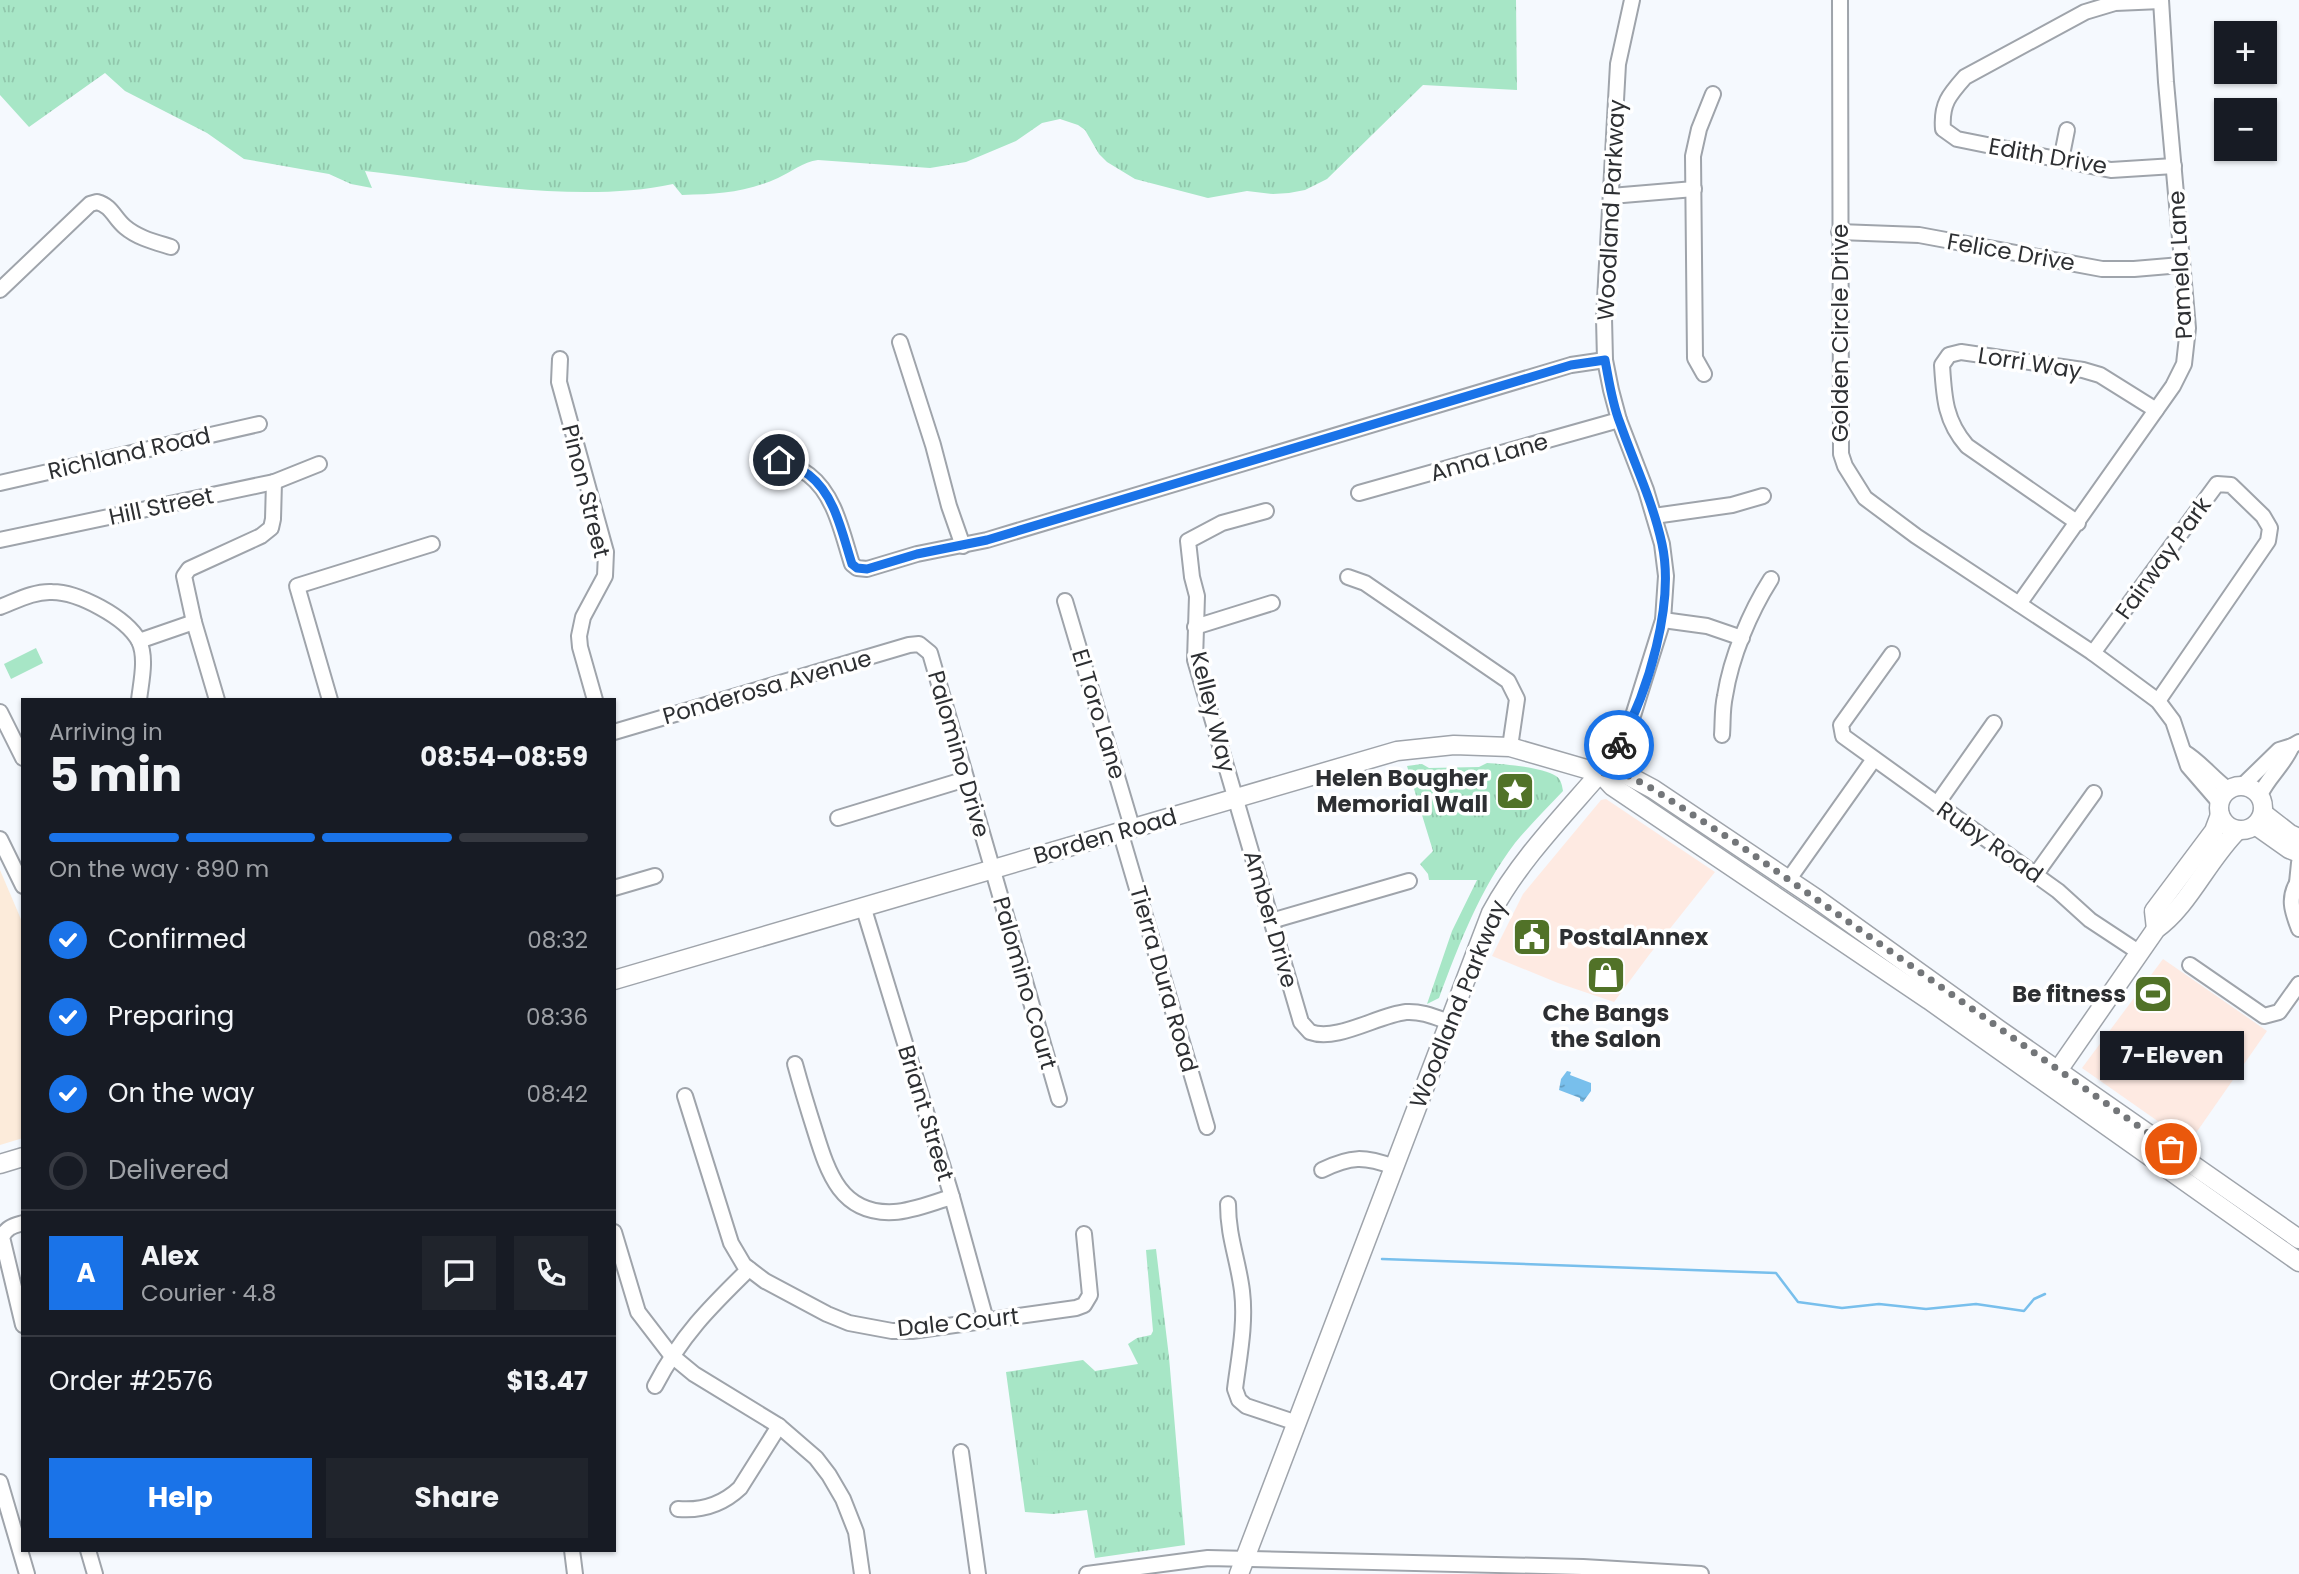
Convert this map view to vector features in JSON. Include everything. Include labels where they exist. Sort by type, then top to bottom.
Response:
[{"type":"main road","name":"Borden Road","points":[[616,979],[1397,751],[1454,745],[1510,747],[1600,773],[1623,773],[1653,789],[1788,880],[2052,1078]]},
{"type":"main road","name":"Woodland Parkway","points":[[1242,1566],[1491,913],[1503,891],[1557,822],[1600,773]]},
{"type":"main road","points":[[1600,773],[1612,786],[1929,1000],[2299,1239]]},
{"type":"main road","points":[[2156,929],[2154,911],[2214,831],[2228,798],[2249,787],[2259,811],[2288,849],[2299,853]]},
{"type":"main road","points":[[2228,798],[2227,825],[2238,830],[2244,830],[2259,811]]},
{"type":"main road","points":[[2259,811],[2299,838]]},
{"type":"main road","points":[[2052,1078],[2156,929],[2169,920],[2222,845],[2238,830]]},
{"type":"main road","points":[[2052,1078],[2299,1262]]},
{"type":"main road","points":[[0,1164],[21,1158]]},
{"type":"street","name":"Woodland Parkway","points":[[1600,773],[1631,722],[1662,620],[1666,576],[1662,544],[1646,490],[1619,420],[1605,360],[1604,318],[1618,64],[1632,0]]},
{"type":"street","name":"Golden Circle Drive","points":[[1840,0],[1841,454],[1845,467],[1865,498],[1916,536],[2093,653],[2158,701],[2173,721],[2183,752],[2197,759],[2219,783],[2228,798]]},
{"type":"street","name":"Edith Drive","points":[[2161,1],[2115,3],[2085,12],[1965,78],[1950,94],[1942,113],[1943,129],[1957,139],[2111,170],[2174,166]]},
{"type":"street","name":"Pamela Lane","points":[[2019,604],[2173,386],[2184,363],[2188,328],[2161,1]]},
{"type":"street","points":[[1704,374],[1695,358],[1693,156],[1699,129],[1713,94]]},
{"type":"street","points":[[2061,160],[2067,130]]},
{"type":"street","points":[[1611,196],[1694,188]]},
{"type":"street","points":[[0,290],[89,204],[97,202],[112,209],[125,228],[143,239],[171,247]]},
{"type":"street","name":"Felice Drive","points":[[1839,232],[1919,235],[2102,269],[2134,270],[2182,265]]},
{"type":"street","points":[[900,342],[963,546]]},
{"type":"street","name":"Lorri Way","points":[[2078,523],[1967,446],[1957,434],[1945,405],[1942,365],[1949,355],[1961,352],[2083,370],[2100,375],[2156,410]]},
{"type":"street","name":"Pinon Street","points":[[560,359],[559,382],[606,552],[605,576],[583,617],[579,636],[594,698]]},
{"type":"street","points":[[779,460],[810,476],[825,492],[836,515],[852,564],[857,568],[867,569],[917,554],[963,546],[1571,365],[1605,360]]},
{"type":"street","name":"Anna Lane","points":[[1359,494],[1619,420]]},
{"type":"street","name":"Richland Road","points":[[0,483],[259,424]]},
{"type":"street","name":"Hill Street","points":[[0,540],[274,482],[319,464]]},
{"type":"street","points":[[216,698],[194,622],[184,576],[189,569],[261,536],[271,528],[274,482]]},
{"type":"street","name":"Fairway Park","points":[[2093,653],[2217,484],[2231,485],[2263,516],[2270,528],[2268,541],[2158,701]]},
{"type":"street","points":[[1654,516],[1732,505],[1763,496]]},
{"type":"street","name":"Kelley Way","points":[[1236,798],[1195,660],[1197,596],[1188,541],[1222,523],[1266,511]]},
{"type":"street","points":[[329,698],[297,586],[432,544]]},
{"type":"street","points":[[1348,578],[1365,583],[1508,681],[1517,699],[1510,747]]},
{"type":"street","points":[[1722,735],[1724,696],[1742,638],[1771,579]]},
{"type":"street","points":[[0,607],[37,593],[52,592],[71,595],[117,618],[128,626],[139,641],[142,654],[139,698]]},
{"type":"street","name":"El Toro Lane","points":[[1065,601],[1126,829]]},
{"type":"street","points":[[1195,626],[1272,603]]},
{"type":"street","points":[[1662,620],[1707,626],[1742,638]]},
{"type":"street","points":[[139,641],[194,622]]},
{"type":"street","name":"Ponderosa Avenue","points":[[616,731],[919,644]]},
{"type":"street","name":"Palomino Drive","points":[[919,644],[930,653],[992,868]]},
{"type":"street","name":"Ruby Road","points":[[1892,654],[1841,725],[1843,736],[2036,874],[2090,920],[2140,953]]},
{"type":"street","points":[[1,715],[21,754]]},
{"type":"street","points":[[1937,804],[1994,723]]},
{"type":"street","points":[[2228,798],[2279,750],[2296,744]]},
{"type":"street","points":[[2259,811],[2265,784],[2296,744]]},
{"type":"street","points":[[1788,880],[1874,759]]},
{"type":"street","points":[[838,818],[965,779]]},
{"type":"street","points":[[2036,874],[2094,793]]},
{"type":"street","name":"Amber Drive","points":[[1236,798],[1301,1022],[1310,1032],[1325,1035],[1406,1012],[1424,1014],[1449,1022]]},
{"type":"street","name":"Tierra Dura Road","points":[[1126,829],[1207,1127]]},
{"type":"street","points":[[0,839],[21,882]]},
{"type":"street","points":[[2299,863],[2298,881],[2292,891],[2290,904],[2299,929]]},
{"type":"street","name":"Palomino Court","points":[[992,868],[1059,1099]]},
{"type":"street","points":[[616,887],[655,876]]},
{"type":"street","points":[[1271,921],[1409,881]]},
{"type":"street","name":"Briant Street","points":[[863,906],[952,1197],[986,1320]]},
{"type":"street","points":[[2190,965],[2264,1016],[2279,1012],[2299,984]]},
{"type":"street","points":[[794,1064],[827,1170],[839,1190],[854,1203],[876,1211],[896,1212],[952,1197]]},
{"type":"street","name":"Dale Court","points":[[685,1096],[731,1243],[744,1265],[765,1281],[849,1323],[892,1331],[912,1331],[1084,1305],[1090,1295],[1084,1234]]},
{"type":"street","points":[[1322,1170],[1357,1158],[1394,1167]]},
{"type":"street","points":[[1228,1204],[1228,1226],[1242,1289],[1244,1320],[1235,1389],[1239,1400],[1246,1406],[1297,1423]]},
{"type":"street","points":[[21,1224],[10,1227],[2,1237],[21,1317]]},
{"type":"street","points":[[616,1239],[638,1312],[671,1356],[694,1374],[779,1426],[816,1458],[843,1499],[856,1532],[862,1574]]},
{"type":"street","points":[[655,1386],[671,1356],[707,1309],[749,1269]]},
{"type":"street","points":[[678,1509],[691,1510],[713,1506],[733,1494],[779,1426]]},
{"type":"street","points":[[961,1452],[978,1574]]},
{"type":"street","points":[[0,1482],[27,1574]]},
{"type":"street","points":[[89,1552],[95,1574]]},
{"type":"street","points":[[572,1552],[575,1574]]},
{"type":"street","points":[[1087,1574],[1208,1558],[1242,1566],[1583,1567],[1701,1574]]},
{"type":"shaded area","points":[[1606,799],[1715,872],[1614,1002],[1492,956],[1523,894],[1601,800]]},
{"type":"shaded area","points":[[0,870],[21,919],[21,1139],[0,1145]]},
{"type":"shaded area","points":[[2163,959],[2267,1031],[2189,1143],[2082,1068]]},
{"type":"green space","points":[[0,0],[1516,0],[1517,90],[1423,85],[1327,179],[1305,190],[1289,193],[1247,191],[1208,198],[1135,179],[1107,162],[1085,130],[1060,119],[1042,123],[1016,141],[966,162],[930,168],[818,160],[766,183],[719,193],[682,195],[673,184],[637,190],[560,192],[365,171],[372,188],[351,184],[329,174],[244,159],[207,133],[125,91],[105,73],[29,127],[0,95]]},
{"type":"green space","points":[[36,648],[43,663],[11,679],[4,664]]},
{"type":"green space","points":[[1487,763],[1542,770],[1559,779],[1563,791],[1515,843],[1491,879],[1471,918],[1439,998],[1427,1004],[1452,931],[1477,880],[1429,880],[1420,864],[1433,851],[1407,766],[1422,764],[1429,768],[1479,767]]},
{"type":"green space","points":[[1156,1249],[1169,1357],[1185,1545],[1095,1558],[1087,1510],[1053,1514],[1025,1512],[1006,1372],[1083,1360],[1095,1371],[1138,1364],[1128,1344],[1137,1338],[1151,1335],[1153,1331],[1146,1250]]},
{"type":"green space","points":[[1069,1450],[1069,1476],[1038,1477],[1037,1451]]},
{"type":"water","points":[[1567,1071],[1571,1072],[1570,1075],[1591,1083],[1591,1091],[1583,1102],[1580,1098],[1559,1090],[1561,1079]]},
{"type":"waterway","points":[[1382,1259],[1776,1273],[1798,1302],[1842,1308],[1879,1304],[1926,1309],[1976,1304],[2024,1311],[2034,1299],[2045,1294]]},
{"type":"way so far","points":[[1619,745],[1600,773],[1623,773],[1653,789],[1738,844],[2171,1149]]},
{"type":"place","name":"Helen Bougher Memorial Wall","points":[[1515,791]]},
{"type":"place","name":"PostalAnnex","points":[[1532,937]]},
{"type":"place","name":"Che Bangs the Salon","points":[[1606,975]]},
{"type":"place","name":"Be fitness","points":[[2153,994]]},
{"type":"place","name":"7-Eleven","points":[[2171,1149]]},
{"type":"route","points":[[779,460],[810,476],[825,492],[836,515],[852,564],[857,568],[867,569],[917,554],[987,540],[1571,365],[1605,360],[1619,420],[1646,490],[1662,544],[1666,576],[1662,620],[1651,661],[1631,722],[1619,745]]}]
